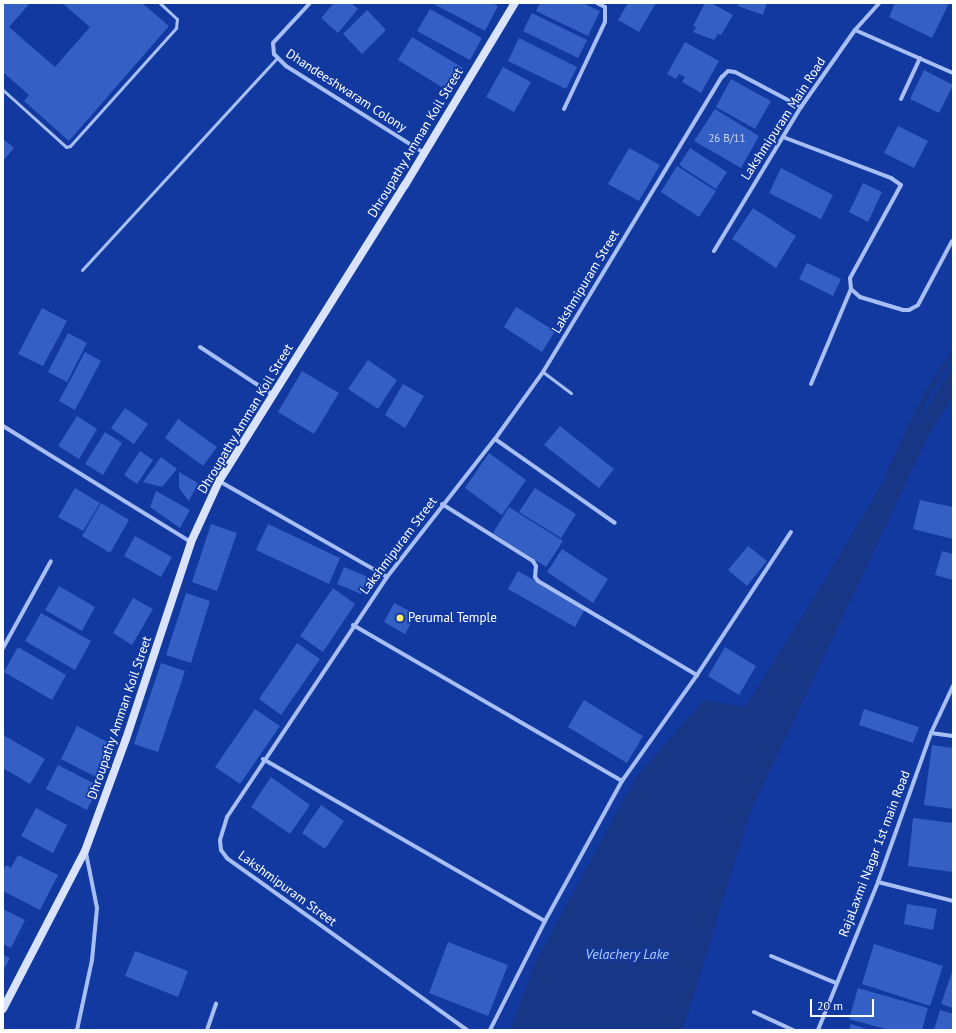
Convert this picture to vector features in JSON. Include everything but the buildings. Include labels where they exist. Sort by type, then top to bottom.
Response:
[{"type":"street","name":"Dhandeeshwaram Colony","points":[[310,3],[273,43],[272,50],[277,58],[336,99],[424,153]]},
{"type":"street","name":"Dhroupathy Amman Koil Street","points":[[3,1009],[86,851],[126,739],[191,542],[219,481],[424,153],[515,3]]},
{"type":"street","points":[[564,109],[605,22],[606,7],[597,3]]},
{"type":"street","name":"Lakshmipuram Main Road","points":[[714,251],[801,107],[855,30],[879,3]]},
{"type":"street","points":[[855,30],[953,73]]},
{"type":"street","points":[[900,99],[920,58]]},
{"type":"street","name":"Lakshmipuram Street","points":[[467,1030],[227,858],[221,850],[220,840],[227,817],[263,759],[387,577],[442,504],[495,440],[543,372],[722,77],[728,71],[736,72],[801,107]]},
{"type":"street","points":[[783,137],[891,178],[901,185],[850,278],[850,290],[811,384]]},
{"type":"street","points":[[850,290],[860,297],[909,310],[918,305],[923,298],[952,241]]},
{"type":"street","points":[[200,348],[274,395]]},
{"type":"street","points":[[3,426],[191,542]]},
{"type":"street","points":[[495,440],[615,523]]},
{"type":"street","points":[[219,481],[387,577]]},
{"type":"street","points":[[442,504],[533,561],[536,566],[535,577],[538,581],[697,675]]},
{"type":"street","points":[[490,1030],[544,922],[622,782],[697,675],[792,532]]},
{"type":"street","points":[[3,648],[51,561]]},
{"type":"street","points":[[353,626],[622,782]]},
{"type":"street","name":"RajaLaxmi Nagar 1st main Road","points":[[818,1030],[878,882],[931,733],[953,686]]},
{"type":"street","points":[[931,733],[953,736]]},
{"type":"street","points":[[263,759],[544,922]]},
{"type":"street","points":[[77,1030],[92,960],[97,908],[86,851]]},
{"type":"street","points":[[878,882],[953,901]]},
{"type":"street","points":[[771,956],[836,983]]},
{"type":"street","points":[[207,1030],[216,1004]]},
{"type":"street","points":[[754,1012],[793,1030]]},
{"type":"lane","points":[[3,90],[66,146],[70,146],[176,28],[177,19],[160,3]]},
{"type":"lane","points":[[82,270],[277,58]]},
{"type":"lane","points":[[543,372],[571,393]]},
{"type":"water","name":"Velachery Lake","points":[[953,364],[953,397],[929,434],[749,815],[683,1030],[510,1030],[536,961],[636,777],[704,700],[745,707],[820,588]]},
{"type":"waterway","points":[[889,473],[927,394],[953,353]]},
{"type":"place","name":"Perumal Temple","points":[[400,618]]}]
